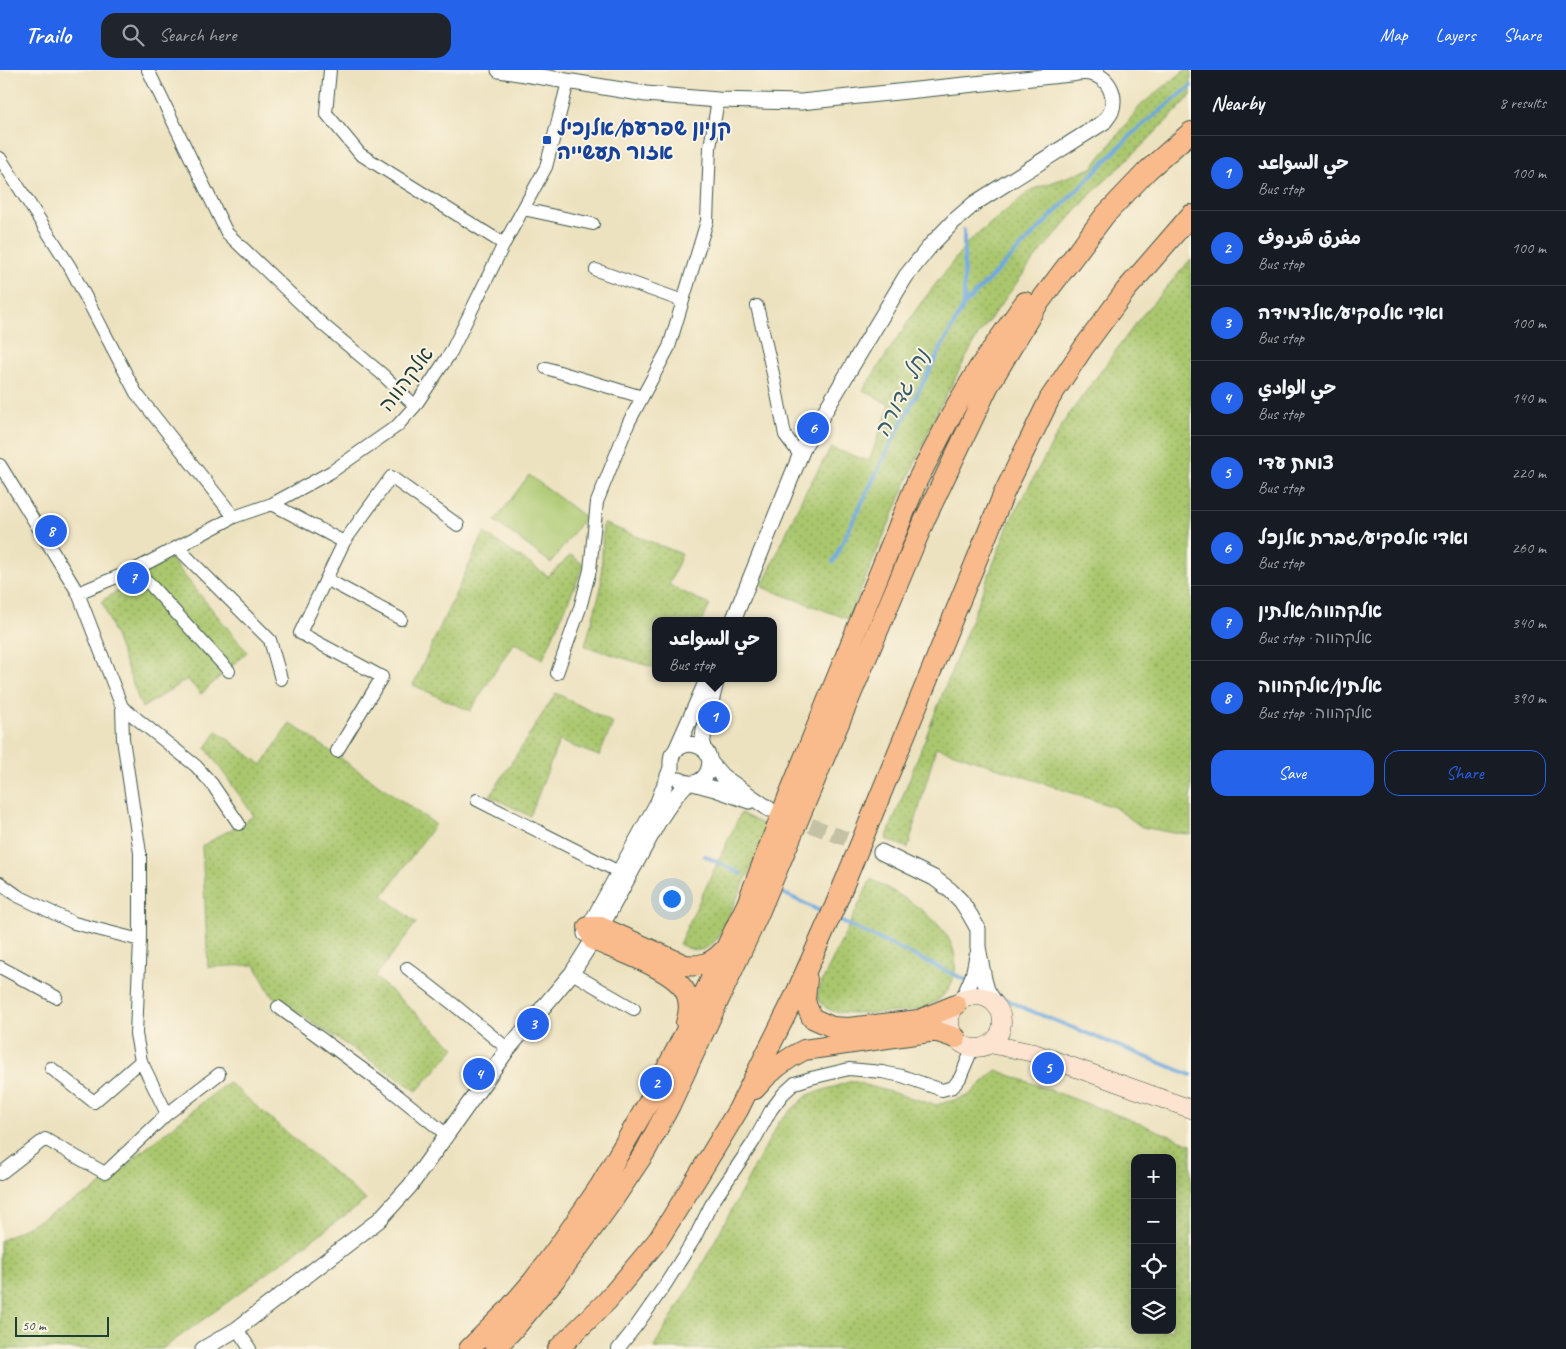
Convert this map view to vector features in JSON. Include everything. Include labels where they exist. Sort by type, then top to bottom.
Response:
[{"type":"highway","points":[[494,1349],[519,1324],[557,1277],[645,1152],[670,1105],[758,915],[925,519],[988,387],[1035,308],[1105,215],[1148,170],[1191,132]]},
{"type":"highway","points":[[558,1349],[607,1301],[658,1240],[738,1110],[794,998],[835,906],[1004,493],[1050,398],[1084,347],[1121,297],[1191,214]]},
{"type":"highway","points":[[469,1349],[507,1311],[533,1280],[583,1211],[619,1156],[680,1042],[747,904],[789,794],[917,481],[956,406],[980,366],[1039,282],[1072,240],[1105,215]]},
{"type":"highway","points":[[594,932],[685,965],[696,966],[705,964],[716,958],[726,948]]},
{"type":"highway","points":[[594,932],[666,973],[686,992],[688,1016],[680,1042]]},
{"type":"highway","points":[[810,961],[805,1000],[807,1007],[812,1018],[832,1027],[848,1028],[919,1020],[960,1002]]},
{"type":"highway","points":[[738,1110],[760,1082],[775,1068],[804,1050],[929,1032],[938,1032],[973,1043]]},
{"type":"main road","points":[[1034,1053],[1010,1035],[1000,1013],[992,1001],[985,997],[970,996],[960,1002],[952,1013],[952,1030],[973,1043],[1034,1053],[1191,1109]]},
{"type":"main road","points":[[973,1043],[999,1033],[1000,1013]]},
{"type":"street","points":[[148,70],[227,233],[321,323],[382,374],[415,406]]},
{"type":"street","points":[[330,70],[326,113],[360,154],[504,244]]},
{"type":"street","points":[[499,70],[548,74],[568,82],[646,94],[718,100],[801,102],[1089,73],[1103,73],[1111,87],[1113,98],[1110,112],[1104,122],[975,204],[931,244],[906,276],[804,446],[734,617]]},
{"type":"street","name":"אלקהווה","points":[[78,593],[136,569],[234,517],[272,504],[331,472],[397,426],[415,406],[451,352],[504,244],[546,167],[568,82]]},
{"type":"street","points":[[556,673],[580,608],[590,570],[597,502],[629,422],[669,347],[707,221],[710,147],[718,100]]},
{"type":"street","points":[[0,158],[70,267],[136,393],[234,517]]},
{"type":"street","points":[[523,209],[593,224]]},
{"type":"street","points":[[596,270],[683,301]]},
{"type":"street","points":[[757,306],[785,435],[800,455]]},
{"type":"street","points":[[546,368],[642,397]]},
{"type":"street","points":[[0,465],[78,593],[122,708],[123,739],[140,852],[140,940],[136,1034],[141,1062],[167,1114]]},
{"type":"street","points":[[337,751],[382,677],[300,633],[344,542],[391,477],[458,525]]},
{"type":"street","points":[[272,504],[344,542]]},
{"type":"street","points":[[178,548],[270,640],[282,679]]},
{"type":"street","points":[[136,569],[229,671]]},
{"type":"street","points":[[326,579],[401,619]]},
{"type":"street","points":[[676,750],[686,744],[702,748],[710,762],[722,776],[765,808],[714,789],[677,778],[671,768],[672,755],[706,682]]},
{"type":"street","points":[[702,748],[704,730],[716,682]]},
{"type":"street","points":[[122,708],[196,766],[212,784],[239,824]]},
{"type":"street","points":[[203,1349],[237,1328],[379,1220],[410,1186],[508,1049],[572,973],[660,819],[674,798],[690,783],[699,782],[707,774],[710,762]]},
{"type":"street","points":[[542,1009],[594,932],[619,872],[658,802],[671,768]]},
{"type":"street","points":[[477,800],[619,872]]},
{"type":"street","points":[[881,852],[934,878],[950,890],[970,915],[978,930],[978,947],[973,976],[960,1002]]},
{"type":"street","points":[[0,883],[18,896],[74,923],[140,940]]},
{"type":"street","points":[[978,947],[987,990],[1000,1013]]},
{"type":"street","points":[[0,968],[56,997]]},
{"type":"street","points":[[407,968],[508,1049]]},
{"type":"street","points":[[572,973],[634,1009]]},
{"type":"street","points":[[278,1007],[387,1087],[447,1135]]},
{"type":"street","points":[[618,1349],[665,1286],[694,1239],[711,1206],[783,1094],[796,1083],[850,1069],[902,1076],[942,1090],[954,1087],[960,1078],[973,1043]]},
{"type":"street","points":[[51,1068],[94,1102],[141,1062]]},
{"type":"street","points":[[0,1174],[44,1138],[105,1173],[167,1114],[219,1074]]},
{"type":"street","points":[[237,1328],[250,1349]]},
{"type":"green space","points":[[1185,70],[1191,70],[1191,96],[1091,194],[1035,258],[977,337],[937,412],[848,619],[762,587],[802,498],[831,448],[869,461],[890,405],[863,390],[918,307],[968,242],[1031,190],[1092,168],[1141,105]]},
{"type":"green space","points":[[1191,259],[1191,834],[1173,833],[1142,827],[1114,807],[936,747],[908,848],[886,839],[1010,521],[1065,420],[1139,319]]},
{"type":"green space","points":[[529,475],[585,517],[551,563],[495,521]]},
{"type":"green space","points":[[603,523],[682,554],[669,585],[710,605],[704,617],[652,617],[652,667],[585,646],[601,588]]},
{"type":"green space","points":[[484,533],[548,576],[571,555],[584,565],[543,659],[514,642],[470,711],[413,685]]},
{"type":"green space","points":[[170,558],[247,652],[201,694],[187,679],[142,708],[102,601]]},
{"type":"green space","points":[[556,693],[613,723],[599,756],[559,741],[530,816],[490,796]]},
{"type":"green space","points":[[290,723],[435,824],[383,896],[416,923],[375,977],[455,1048],[417,1091],[271,995],[255,965],[208,967],[202,846],[254,816],[206,748],[217,731],[262,765]]},
{"type":"green space","points":[[741,813],[770,828],[718,938],[704,949],[695,950],[685,947],[679,944]]},
{"type":"green space","points":[[871,879],[900,895],[930,917],[942,929],[951,943],[955,959],[954,976],[951,985],[939,999],[921,1009],[887,1013],[836,1012],[825,1007],[817,996]]},
{"type":"green space","points":[[996,1070],[1191,1144],[1191,1349],[655,1349],[654,1346],[685,1296],[780,1120],[808,1095],[852,1081],[936,1105],[968,1096]]},
{"type":"green space","points":[[228,1082],[366,1200],[162,1349],[0,1349],[0,1241],[93,1191]]},
{"type":"waterway","points":[[964,305],[1135,131],[1191,86]]},
{"type":"waterway","name":"נחל גדורה","points":[[833,562],[889,447],[964,305],[964,230]]},
{"type":"waterway","points":[[705,856],[741,874]]},
{"type":"waterway","points":[[781,892],[826,914]]},
{"type":"waterway","points":[[836,919],[968,981]]},
{"type":"waterway","points":[[997,995],[1026,1009],[1191,1075]]},
{"type":"tunnel","points":[[789,817],[881,852]]},
{"type":"place","name":"קניון שפרעם/אלנכיל אזור תעשייה","points":[[547,140]]},
{"type":"place","name":"ואדי אלסקיע/גברת אלנכל","points":[[813,428]]},
{"type":"place","name":"אלתין/אלקהווה","points":[[51,531]]},
{"type":"place","name":"אלקהווה/אלתין","points":[[133,578]]},
{"type":"place","name":"حي السواعد","points":[[714,717]]},
{"type":"place","name":"ואדי אלסקיע/אלדמידה","points":[[533,1024]]},
{"type":"place","name":"צומת עדי","points":[[1048,1068]]},
{"type":"place","name":"حي الوادي","points":[[479,1074]]},
{"type":"place","name":"مفرق هَردوف","points":[[656,1083]]}]
